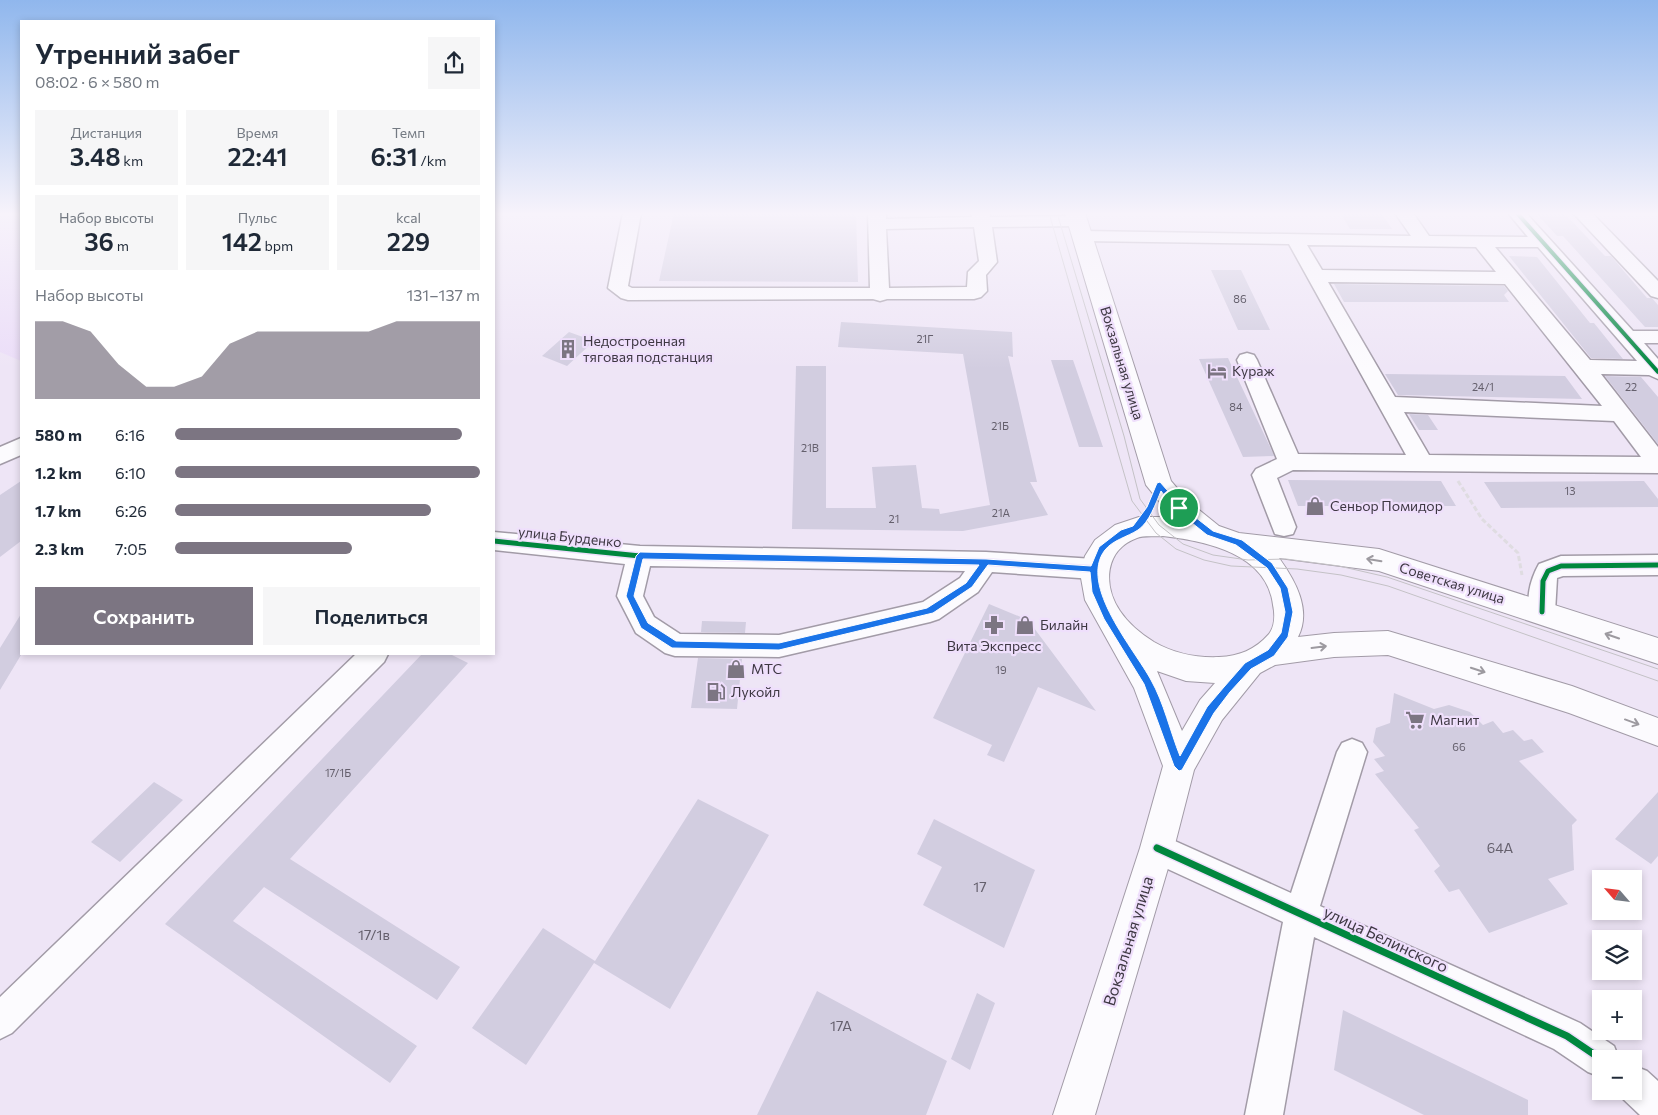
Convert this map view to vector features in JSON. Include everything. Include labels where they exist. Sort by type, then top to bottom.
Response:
[{"type":"main road","name":"Вокзальная улица","points":[[1092,265],[1160,484],[1179,508],[1210,533]]},
{"type":"main road","points":[[1136,528],[1150,508],[1160,484]]},
{"type":"main road","name":"Советская улица","points":[[1094,569],[1102,549],[1124,532],[1136,528],[1163,526],[1189,528],[1239,543],[1379,560],[1658,651]]},
{"type":"main road","name":"Советская улица","points":[[1239,543],[1270,565],[1284,588],[1289,612],[1285,634],[1259,660]]},
{"type":"main road","points":[[1094,569],[1096,592],[1107,616],[1148,683],[1179,766]]},
{"type":"main road","points":[[1107,616],[1127,639],[1154,657],[1186,668],[1218,671],[1259,660],[1334,645],[1388,643],[1572,700],[1658,732]]},
{"type":"main road","name":"Вокзальная улица","points":[[1074,1115],[1157,848],[1179,766],[1211,710],[1259,660]]},
{"type":"street","points":[[622,265],[618,288],[621,292],[628,294],[880,295],[974,293],[977,291],[976,276],[985,265]]},
{"type":"street","points":[[879,265],[880,295]]},
{"type":"street","points":[[1310,265],[1422,462]]},
{"type":"street","points":[[1500,265],[1584,367],[1658,464]]},
{"type":"street","points":[[1563,265],[1656,370]]},
{"type":"street","points":[[1632,265],[1658,292]]},
{"type":"street","points":[[1316,276],[1510,278]]},
{"type":"street","points":[[1627,337],[1658,337]]},
{"type":"street","points":[[1246,360],[1290,462]]},
{"type":"street","points":[[1584,367],[1656,370]]},
{"type":"street","points":[[1389,404],[1620,414]]},
{"type":"street","points":[[0,456],[20,446]]},
{"type":"street","points":[[1284,527],[1264,474],[1290,462],[1658,464]]},
{"type":"street","name":"улица Бурденко","points":[[495,541],[640,556],[986,562],[1094,569]]},
{"type":"street","points":[[640,556],[630,596],[644,626],[675,645],[779,646],[930,611],[969,585],[986,562]]},
{"type":"street","points":[[1542,612],[1543,581],[1548,571],[1561,566],[1658,565]]},
{"type":"street","points":[[0,1021],[373,655]]},
{"type":"street","points":[[1264,1115],[1301,914],[1352,752]]},
{"type":"street","name":"улица Белинского","points":[[1157,848],[1567,1036],[1592,1053]]},
{"type":"street","points":[[1642,1091],[1658,1106]]},
{"type":"path","points":[[1447,464],[1482,519],[1518,553],[1523,579]]},
{"type":"shaded area","points":[[0,265],[20,265],[20,361],[0,352]]},
{"type":"building","points":[[663,265],[858,265],[858,282],[659,281]]},
{"type":"building","points":[[1516,265],[1543,265],[1590,323],[1594,323],[1623,359],[1591,358]]},
{"type":"building","points":[[1589,265],[1619,265],[1647,298],[1652,298],[1658,305],[1658,327],[1645,327]]},
{"type":"building","points":[[1211,270],[1241,270],[1270,330],[1238,330]]},
{"type":"building","points":[[1334,284],[1504,286],[1508,291],[1504,295],[1509,302],[1344,302]]},
{"type":"building","points":[[841,322],[1012,332],[1013,357],[1008,356],[1037,482],[1030,482],[1048,515],[963,531],[792,529],[796,366],[826,366],[826,508],[876,508],[872,467],[916,465],[922,508],[939,509],[940,514],[990,505],[963,354],[838,347]]},
{"type":"building","name":"Недостроенная тяговая подстанция","points":[[569,332],[594,341],[567,366],[542,356]]},
{"type":"building","points":[[1228,358],[1274,456],[1243,457],[1199,359]]},
{"type":"building","points":[[1051,360],[1073,360],[1103,447],[1079,447]]},
{"type":"building","points":[[1385,374],[1565,376],[1582,399],[1398,395]]},
{"type":"building","points":[[1605,376],[1641,377],[1658,397],[1658,444]]},
{"type":"building","points":[[1409,414],[1428,415],[1438,430],[1419,430]]},
{"type":"building","points":[[1288,480],[1441,481],[1456,506],[1298,506]]},
{"type":"building","points":[[1644,481],[1658,499],[1658,507],[1501,508],[1484,482]]},
{"type":"building","points":[[20,482],[20,542],[0,557],[0,495]]},
{"type":"building","points":[[989,604],[1028,620],[1096,711],[1038,687],[1004,762],[987,755],[992,745],[933,718]]},
{"type":"building","points":[[20,616],[21,655],[0,690],[0,648]]},
{"type":"building","points":[[702,621],[746,622],[745,633],[701,632]]},
{"type":"building","points":[[421,655],[452,655],[468,663],[290,859],[460,967],[437,1000],[264,887],[233,921],[417,1046],[390,1083],[165,924]]},
{"type":"building","name":"Лукойл","points":[[698,658],[742,659],[737,709],[691,708]]},
{"type":"building","points":[[1394,693],[1434,709],[1449,705],[1470,712],[1483,725],[1493,721],[1503,733],[1513,730],[1524,741],[1532,739],[1544,752],[1519,761],[1577,820],[1572,825],[1574,870],[1548,879],[1568,904],[1489,933],[1459,889],[1449,892],[1434,871],[1440,866],[1414,830],[1419,828],[1375,774],[1384,771],[1374,759],[1385,756],[1373,742],[1376,728],[1390,723]]},
{"type":"building","points":[[154,782],[183,800],[120,862],[91,842]]},
{"type":"building","points":[[1658,792],[1658,856],[1651,864],[1615,839]]},
{"type":"building","points":[[698,799],[769,835],[670,1009],[594,963],[526,1065],[472,1028],[543,928],[595,961]]},
{"type":"building","points":[[934,819],[1035,870],[1004,948],[923,905],[942,867],[917,854]]},
{"type":"building","points":[[817,991],[947,1061],[926,1115],[757,1115]]},
{"type":"building","points":[[977,993],[995,1003],[970,1070],[951,1059]]},
{"type":"building","points":[[1343,1010],[1528,1100],[1528,1115],[1424,1115],[1334,1070]]},
{"type":"tram line","points":[[1064,265],[1132,501],[1156,533],[1176,549],[1204,560],[1231,566],[1297,569],[1341,575],[1388,586],[1658,681]]},
{"type":"tram line","points":[[1073,265],[1124,436],[1140,499],[1159,525],[1183,544],[1213,555],[1248,560],[1286,559],[1339,566],[1387,577],[1658,669]]},
{"type":"cycle path","points":[[1563,265],[1658,372]]},
{"type":"cycle path","points":[[495,541],[640,556],[986,562],[1094,569]]},
{"type":"cycle path","points":[[1542,612],[1543,581],[1548,571],[1561,566],[1658,565]]},
{"type":"cycle path","points":[[1157,848],[1567,1036],[1592,1053]]},
{"type":"place","name":"Недостроенная тяговая подстанция","points":[[568,349]]},
{"type":"place","name":"Кураж","points":[[1217,371]]},
{"type":"place","name":"Сеньор Помидор","points":[[1315,506]]},
{"type":"place","name":"Вита Экспресс","points":[[994,625]]},
{"type":"place","name":"Билайн","points":[[1025,625]]},
{"type":"place","name":"МТС","points":[[736,669]]},
{"type":"place","name":"Лукойл","points":[[716,692]]},
{"type":"place","name":"Магнит","points":[[1415,720]]},
{"type":"route","points":[[1179,508],[1160,484],[1150,508],[1136,528],[1124,532],[1106,545],[1102,549],[1094,569],[986,562],[640,556],[630,596],[644,626],[675,645],[779,646],[930,611],[969,585],[986,562],[1027,564],[1094,569],[1096,592],[1107,616],[1148,683],[1179,766],[1211,710],[1227,690],[1248,666],[1271,653],[1285,634],[1289,612],[1284,588],[1270,565],[1239,543],[1210,533],[1179,508]]}]
